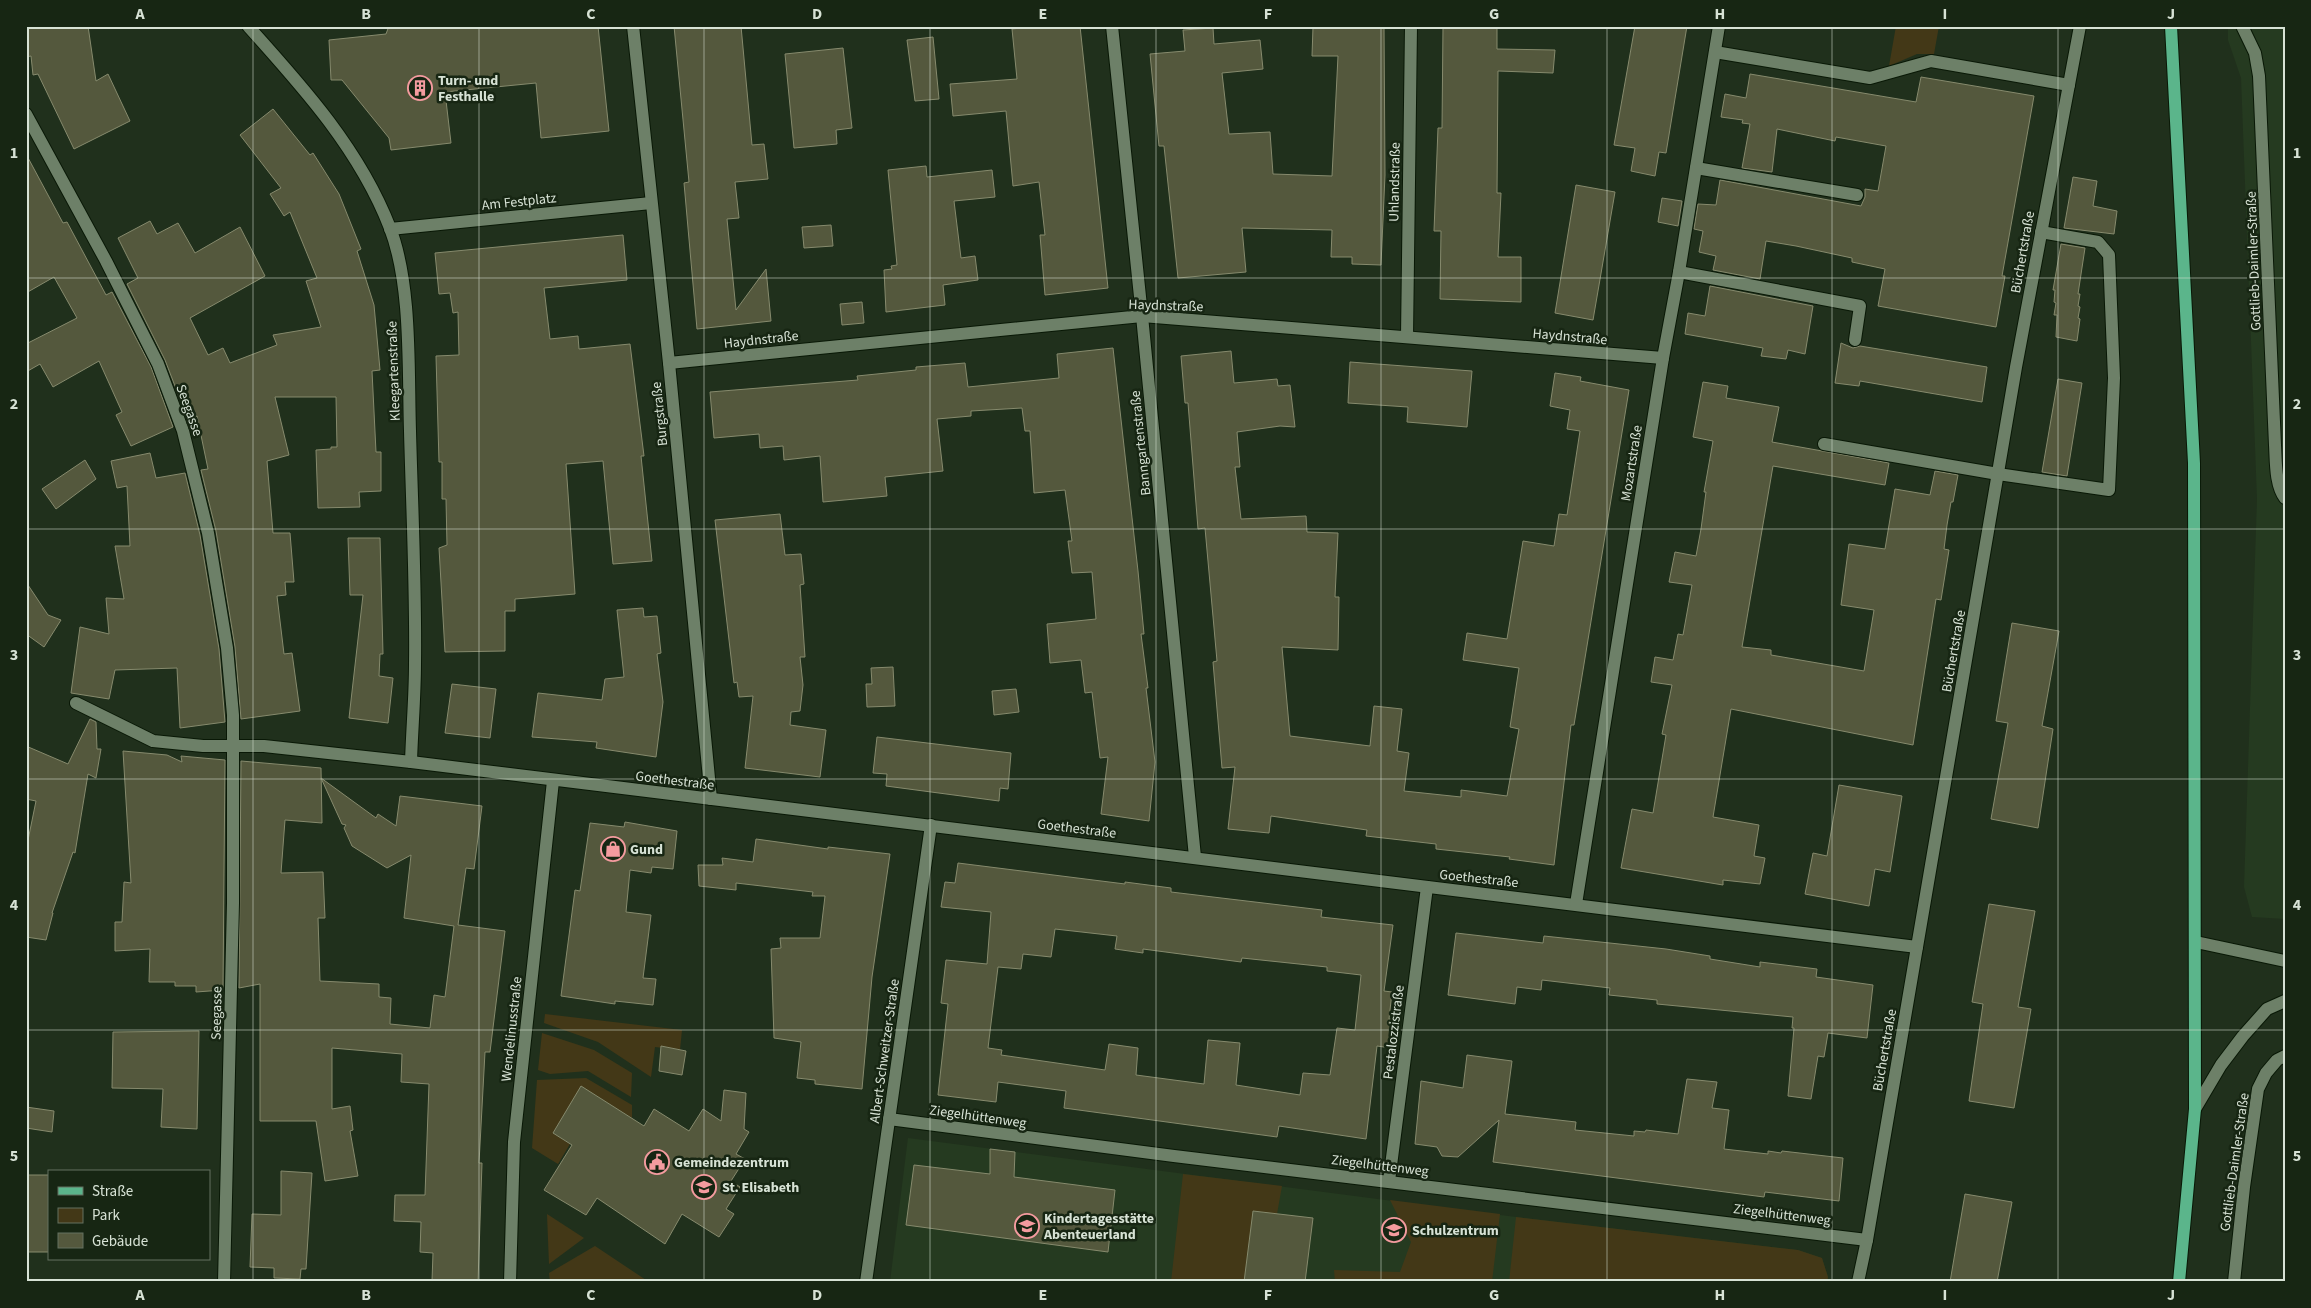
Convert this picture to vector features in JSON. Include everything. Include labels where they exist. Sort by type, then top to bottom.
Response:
[{"type":"main road","points":[[2170,26],[2194,463],[2195,1109],[2180,1282]]},
{"type":"street","name":"Kleegartenstraße","points":[[248,26],[304,88],[342,139],[367,180],[390,228],[402,270],[408,341],[415,664],[411,762]]},
{"type":"street","name":"Burgstraße","points":[[633,26],[669,363],[712,799]]},
{"type":"street","name":"Banngartenstraße","points":[[1112,26],[1195,858]]},
{"type":"street","name":"Uhlandstraße","points":[[1407,338],[1411,26]]},
{"type":"street","name":"Mozartstraße","points":[[1576,904],[1663,358],[1719,26]]},
{"type":"street","name":"Büchertstraße","points":[[1858,1282],[1868,1240],[2040,232],[2080,26]]},
{"type":"street","name":"Gottlieb-Daimler-Straße","points":[[2242,26],[2255,53],[2259,71],[2282,494],[2285,498]]},
{"type":"street","points":[[1715,52],[1870,78],[1931,61],[2069,85]]},
{"type":"street","name":"Seegasse","points":[[26,114],[106,261],[158,364],[183,431],[208,533],[227,648],[233,745],[233,913],[224,1282]]},
{"type":"street","points":[[1696,168],[1857,195]]},
{"type":"street","name":"Am Festplatz","points":[[390,228],[651,203]]},
{"type":"street","points":[[1824,444],[1998,474],[2109,490],[2114,378],[2109,255],[2098,242],[2040,232]]},
{"type":"street","points":[[1679,272],[1860,306],[1855,340]]},
{"type":"street","name":"Haydnstraße","points":[[669,363],[1142,316],[1663,358]]},
{"type":"street","points":[[76,704],[152,741],[204,746],[233,745]]},
{"type":"street","name":"Goethestraße","points":[[233,745],[264,746],[411,762],[553,781],[931,825],[1427,888],[1576,904],[1917,947]]},
{"type":"street","name":"Wendelinusstraße","points":[[510,1282],[514,1142],[553,781]]},
{"type":"street","name":"Albert-Schweitzer-Straße","points":[[866,1282],[931,825]]},
{"type":"street","name":"Pestalozzistraße","points":[[1389,1181],[1427,888]]},
{"type":"street","points":[[2196,942],[2285,961]]},
{"type":"street","points":[[2195,1109],[2221,1065],[2243,1036],[2267,1010],[2285,1001]]},
{"type":"street","name":"Gottlieb-Daimler-Straße","points":[[2234,1282],[2244,1187],[2258,1089],[2266,1073],[2277,1060],[2285,1056]]},
{"type":"street","name":"Ziegelhüttenweg","points":[[889,1119],[1174,1156],[1868,1240]]},
{"type":"shaded area","points":[[2228,26],[2285,26],[2285,919],[2252,917],[2244,887],[2257,499],[2241,78],[2228,40]]},
{"type":"shaded area","points":[[908,1138],[1516,1217],[1798,1250],[1822,1258],[1828,1277],[1827,1282],[890,1282]]},
{"type":"green space","points":[[1896,26],[1939,26],[1934,54],[1917,54],[1889,66]]},
{"type":"green space","points":[[545,1014],[682,1030],[680,1050],[655,1047],[651,1077],[598,1042],[544,1023]]},
{"type":"green space","points":[[542,1033],[594,1050],[632,1073],[631,1097],[588,1071],[550,1074],[538,1070]]},
{"type":"green space","points":[[586,1078],[632,1105],[632,1118],[581,1087],[553,1133],[570,1144],[558,1164],[532,1148],[537,1080]]},
{"type":"green space","points":[[1183,1174],[1282,1186],[1277,1214],[1253,1211],[1244,1282],[1171,1282]]},
{"type":"green space","points":[[1390,1200],[1500,1214],[1492,1282],[1335,1282],[1334,1270],[1400,1272],[1411,1242]]},
{"type":"green space","points":[[547,1214],[584,1238],[549,1264]]},
{"type":"green space","points":[[1516,1217],[1798,1250],[1822,1258],[1828,1277],[1827,1282],[1509,1282]]},
{"type":"green space","points":[[595,1246],[649,1282],[550,1282],[549,1273]]},
{"type":"building","points":[[26,26],[88,26],[96,81],[108,74],[130,121],[74,149],[38,74],[33,75],[31,56],[26,57]]},
{"type":"building","name":"Turn- und Festhalle","points":[[389,26],[598,26],[609,131],[541,138],[536,83],[445,92],[451,143],[391,150],[389,138],[342,80],[331,80],[329,40],[386,34]]},
{"type":"building","points":[[674,26],[741,26],[752,145],[764,144],[768,179],[735,182],[739,218],[727,219],[736,310],[766,269],[771,321],[697,329],[684,183],[689,182]]},
{"type":"building","points":[[1038,26],[1080,26],[1108,288],[1045,295],[1040,235],[1045,235],[1039,182],[1013,186],[1006,111],[953,116],[950,84],[1017,79],[1012,29]]},
{"type":"building","points":[[1384,26],[1385,175],[1381,265],[1352,264],[1352,257],[1331,257],[1332,230],[1242,228],[1246,272],[1178,278],[1164,146],[1159,146],[1150,54],[1185,51],[1183,30],[1213,28],[1214,44],[1260,40],[1263,69],[1222,73],[1229,134],[1270,132],[1273,174],[1332,176],[1338,56],[1312,56],[1313,27]]},
{"type":"building","points":[[1443,26],[1497,26],[1497,49],[1555,50],[1553,73],[1498,71],[1497,193],[1501,193],[1498,257],[1521,257],[1521,302],[1440,299],[1441,231],[1434,231],[1438,128],[1442,128]]},
{"type":"building","points":[[1635,26],[1687,26],[1666,153],[1659,152],[1655,176],[1631,171],[1635,148],[1614,145]]},
{"type":"building","points":[[933,37],[939,99],[915,101],[907,40]]},
{"type":"building","points":[[843,48],[852,128],[836,130],[837,144],[794,148],[785,54]]},
{"type":"building","points":[[1750,74],[1916,102],[1921,77],[2034,96],[2002,276],[2005,276],[1996,327],[1878,306],[1885,269],[1852,262],[1852,258],[1796,246],[1766,241],[1760,279],[1713,270],[1716,256],[1699,252],[1703,231],[1694,229],[1698,204],[1716,205],[1720,180],[1861,206],[1865,197],[1865,189],[1878,191],[1886,146],[1836,137],[1835,141],[1777,129],[1772,172],[1742,168],[1750,124],[1742,123],[1743,120],[1721,117],[1725,94],[1746,98]]},
{"type":"building","points":[[273,109],[310,155],[313,153],[339,194],[361,249],[357,251],[374,305],[380,370],[372,371],[376,452],[381,452],[381,491],[359,492],[360,507],[318,508],[316,450],[337,447],[336,397],[275,397],[289,455],[267,461],[273,533],[290,533],[294,582],[285,582],[286,595],[277,596],[284,654],[292,653],[300,711],[241,719],[235,647],[216,531],[201,470],[208,469],[197,416],[188,420],[165,360],[127,284],[138,278],[118,238],[150,221],[157,234],[178,223],[195,253],[240,227],[265,276],[190,318],[208,355],[223,348],[230,363],[277,345],[273,335],[321,327],[306,281],[317,278],[290,212],[284,216],[270,194],[281,188],[240,135]]},
{"type":"building","points":[[26,154],[63,223],[67,222],[106,295],[112,292],[151,367],[173,427],[131,446],[116,415],[122,412],[99,361],[53,387],[40,364],[26,372],[26,344],[77,318],[54,277],[26,293]]},
{"type":"building","points":[[926,166],[927,177],[992,170],[995,197],[954,201],[961,258],[975,256],[978,280],[943,285],[945,305],[886,312],[884,270],[892,269],[891,266],[897,265],[888,170]]},
{"type":"building","points":[[2073,177],[2097,181],[2093,206],[2117,211],[2114,234],[2064,228]]},
{"type":"building","points":[[1576,185],[1615,192],[1593,320],[1555,313]]},
{"type":"building","points":[[1662,198],[1682,201],[1678,226],[1658,222]]},
{"type":"building","points":[[831,225],[833,246],[804,248],[802,227]]},
{"type":"building","points":[[623,235],[627,280],[544,288],[550,339],[578,336],[579,349],[630,344],[644,456],[641,456],[652,561],[613,564],[603,461],[566,464],[575,594],[515,599],[515,611],[505,611],[505,651],[445,652],[439,548],[447,545],[446,499],[442,499],[442,462],[439,462],[436,356],[459,355],[458,312],[453,313],[450,293],[439,294],[435,253]]},
{"type":"building","points":[[2061,244],[2085,248],[2078,294],[2080,294],[2078,318],[2080,319],[2077,341],[2056,337],[2057,315],[2054,315],[2056,303],[2054,302],[2055,290],[2053,290]]},
{"type":"building","points":[[1710,286],[1813,306],[1805,354],[1788,350],[1786,359],[1761,356],[1763,348],[1685,334],[1688,313],[1705,316]]},
{"type":"building","points":[[862,302],[864,323],[842,325],[840,304]]},
{"type":"building","points":[[1841,343],[1853,348],[1860,346],[1987,367],[1982,402],[1860,381],[1859,386],[1835,383]]},
{"type":"building","points":[[1113,348],[1138,571],[1144,634],[1141,634],[1155,762],[1149,821],[1101,814],[1108,757],[1100,758],[1092,692],[1085,693],[1081,660],[1050,663],[1047,624],[1096,619],[1092,572],[1072,573],[1068,541],[1072,541],[1065,490],[1034,493],[1030,431],[1025,431],[1022,408],[971,411],[971,416],[937,419],[943,471],[885,477],[887,496],[823,502],[820,456],[784,460],[783,446],[760,448],[759,434],[714,438],[710,392],[858,380],[857,376],[916,370],[916,367],[965,363],[968,387],[1059,378],[1057,354]]},
{"type":"building","points":[[1231,351],[1234,383],[1277,379],[1278,386],[1290,385],[1295,427],[1280,426],[1237,432],[1240,467],[1235,467],[1241,519],[1306,516],[1307,532],[1338,533],[1335,597],[1339,597],[1338,650],[1282,647],[1290,736],[1370,746],[1374,706],[1402,709],[1397,751],[1409,753],[1404,791],[1461,797],[1461,790],[1507,796],[1519,729],[1510,727],[1519,668],[1463,660],[1467,633],[1507,639],[1523,541],[1554,546],[1559,514],[1567,515],[1580,431],[1567,429],[1570,410],[1550,406],[1555,373],[1581,377],[1580,381],[1629,390],[1574,725],[1571,725],[1554,865],[1509,859],[1510,857],[1436,849],[1436,844],[1366,836],[1367,830],[1271,816],[1269,833],[1228,829],[1235,767],[1222,768],[1213,662],[1217,661],[1205,528],[1198,529],[1188,403],[1185,403],[1181,356]]},
{"type":"building","points":[[1350,362],[1472,371],[1467,427],[1407,422],[1408,407],[1348,403]]},
{"type":"building","points":[[2058,379],[2082,383],[2067,476],[2042,472]]},
{"type":"building","points":[[1703,382],[1728,386],[1726,398],[1779,407],[1772,442],[1889,463],[1885,485],[1773,466],[1742,647],[1771,650],[1771,655],[1864,671],[1874,610],[1841,605],[1849,544],[1885,549],[1895,489],[1930,495],[1935,471],[1958,475],[1947,525],[1944,549],[1949,550],[1941,600],[1936,599],[1913,745],[1731,709],[1713,817],[1759,825],[1754,856],[1765,858],[1760,884],[1723,880],[1723,885],[1621,868],[1632,809],[1653,813],[1666,735],[1662,734],[1672,685],[1651,682],[1655,657],[1673,660],[1678,634],[1683,635],[1692,585],[1669,582],[1675,552],[1696,556],[1701,529],[1706,492],[1704,492],[1713,441],[1693,437]]},
{"type":"building","points":[[150,453],[156,478],[185,473],[200,535],[219,649],[225,722],[180,728],[177,668],[115,670],[109,699],[71,693],[80,627],[109,634],[106,598],[124,599],[115,546],[130,546],[127,486],[117,488],[111,461]]},
{"type":"building","points":[[85,460],[96,479],[56,509],[42,489]]},
{"type":"building","points":[[780,514],[785,555],[801,554],[804,584],[800,585],[805,657],[800,657],[803,685],[800,711],[791,712],[790,725],[826,730],[820,777],[745,768],[753,696],[739,697],[737,682],[734,683],[715,520]]},
{"type":"building","points":[[348,538],[380,538],[383,654],[380,654],[379,676],[393,678],[388,723],[349,718],[363,595],[350,595]]},
{"type":"building","points":[[26,582],[48,615],[61,620],[44,647],[26,634]]},
{"type":"building","points":[[643,608],[644,617],[657,616],[661,653],[657,654],[663,702],[656,757],[596,748],[597,742],[532,737],[538,693],[602,700],[605,679],[624,677],[617,610]]},
{"type":"building","points":[[2012,623],[2059,631],[2042,726],[2053,729],[2038,828],[1991,819],[2008,723],[1996,721]]},
{"type":"building","points":[[893,667],[895,706],[867,707],[866,684],[872,684],[871,668]]},
{"type":"building","points":[[452,684],[496,689],[490,738],[445,733]]},
{"type":"building","points":[[1016,689],[1019,712],[994,715],[992,691]]},
{"type":"building","points":[[90,719],[96,722],[97,749],[101,749],[96,778],[88,774],[75,853],[73,852],[52,913],[46,940],[26,937],[26,850],[36,801],[26,799],[26,746],[68,764]]},
{"type":"building","points":[[877,737],[1011,753],[1008,789],[1000,788],[999,801],[886,786],[887,774],[873,773]]},
{"type":"building","points":[[123,751],[167,755],[182,762],[181,756],[225,760],[223,990],[196,992],[196,986],[175,986],[175,982],[149,982],[150,949],[115,951],[115,922],[122,922],[124,882],[131,883]]},
{"type":"building","points":[[241,761],[321,768],[321,778],[376,818],[378,814],[396,826],[400,796],[482,806],[474,869],[466,868],[458,925],[505,931],[490,1052],[485,1052],[479,1163],[482,1163],[478,1282],[432,1281],[433,1253],[420,1252],[421,1222],[394,1221],[395,1195],[425,1195],[429,1084],[401,1082],[402,1054],[332,1048],[332,1109],[350,1106],[353,1130],[350,1131],[358,1176],[325,1181],[316,1121],[260,1121],[260,984],[239,988]],"holes":[[[321,778],[342,824],[346,825],[344,828],[352,846],[387,868],[411,855],[404,918],[454,926],[445,997],[434,995],[430,1028],[390,1024],[391,998],[379,997],[379,984],[320,981],[318,918],[325,918],[323,872],[281,873],[285,820],[322,823]]]},
{"type":"building","points":[[1839,785],[1902,796],[1890,872],[1875,869],[1869,906],[1805,894],[1813,853],[1827,856]]},
{"type":"building","points":[[625,822],[677,831],[673,869],[652,867],[651,873],[630,870],[626,912],[651,915],[643,978],[656,979],[653,1005],[615,1001],[615,1004],[561,996],[575,890],[580,891],[590,823],[624,827]]},
{"type":"building","points":[[756,839],[828,849],[828,847],[890,854],[872,977],[862,1089],[815,1084],[815,1080],[797,1078],[801,1042],[774,1038],[771,949],[781,948],[780,938],[820,938],[825,896],[812,896],[813,892],[736,883],[736,890],[699,886],[698,865],[723,865],[722,858],[753,862]]},
{"type":"building","points":[[958,863],[1171,888],[1171,892],[1322,910],[1321,917],[1393,925],[1384,991],[1392,992],[1389,1019],[1395,1019],[1391,1048],[1377,1046],[1366,1139],[1279,1126],[1277,1137],[1064,1108],[1066,1091],[998,1082],[996,1102],[938,1095],[948,1004],[941,1003],[946,960],[987,964],[991,912],[941,907],[945,882],[955,883]],"holes":[[[1055,929],[1117,936],[1115,949],[1143,953],[1143,949],[1241,962],[1242,958],[1327,967],[1327,971],[1361,975],[1355,1030],[1337,1028],[1330,1075],[1303,1073],[1300,1095],[1236,1085],[1240,1043],[1208,1040],[1204,1084],[1136,1075],[1138,1048],[1109,1044],[1105,1070],[1001,1055],[1002,1050],[988,1048],[998,967],[1021,969],[1023,954],[1051,957]]]},
{"type":"building","points":[[1989,904],[2035,911],[2018,1007],[2031,1009],[2014,1108],[1969,1101],[1983,1004],[1972,1002]]},
{"type":"building","points":[[1456,933],[1543,943],[1544,936],[1666,949],[1710,956],[1710,959],[1760,967],[1760,962],[1817,969],[1816,977],[1873,985],[1867,1038],[1828,1033],[1824,1057],[1818,1056],[1811,1099],[1788,1096],[1794,1028],[1792,1028],[1793,1017],[1657,1004],[1657,1000],[1609,995],[1610,988],[1542,980],[1541,990],[1517,987],[1515,1004],[1448,995]]},
{"type":"building","points":[[199,1031],[197,1129],[161,1127],[163,1089],[112,1088],[113,1032]]},
{"type":"building","points":[[661,1046],[686,1051],[682,1075],[659,1071]]},
{"type":"building","points":[[1467,1055],[1512,1061],[1505,1114],[1576,1122],[1575,1130],[1634,1136],[1634,1131],[1645,1132],[1646,1130],[1678,1134],[1687,1079],[1717,1082],[1712,1108],[1729,1110],[1724,1149],[1768,1154],[1768,1151],[1781,1153],[1782,1151],[1843,1158],[1839,1201],[1765,1192],[1764,1197],[1493,1162],[1499,1120],[1458,1157],[1442,1156],[1437,1147],[1415,1144],[1421,1081],[1463,1088]]},
{"type":"building","name":"Gemeindezentrum","points":[[581,1086],[644,1126],[654,1109],[689,1131],[703,1109],[721,1121],[724,1090],[746,1093],[744,1129],[749,1132],[736,1154],[745,1159],[731,1181],[740,1187],[726,1209],[734,1214],[719,1237],[682,1214],[665,1244],[597,1198],[586,1215],[544,1190],[572,1145],[553,1133]]},
{"type":"building","points":[[26,1107],[54,1111],[52,1132],[26,1128]]},
{"type":"building","points":[[990,1149],[1015,1152],[1014,1177],[1115,1190],[1108,1252],[906,1225],[914,1165],[990,1174]]},
{"type":"building","points":[[281,1171],[312,1173],[306,1269],[301,1269],[300,1279],[274,1278],[274,1268],[250,1267],[252,1214],[281,1215]]},
{"type":"building","points":[[26,1175],[48,1175],[48,1252],[26,1252]]},
{"type":"building","points":[[1965,1194],[2012,1202],[1997,1282],[1950,1282]]},
{"type":"building","points":[[1253,1211],[1313,1218],[1305,1282],[1244,1282]]},
{"type":"place","name":"Turn- und Festhalle","points":[[420,88]]},
{"type":"place","name":"Gund","points":[[613,849]]},
{"type":"place","name":"Gemeindezentrum","points":[[657,1162]]},
{"type":"place","name":"St. Elisabeth","points":[[704,1187]]},
{"type":"place","name":"Kindertagesstätte Abenteuerland","points":[[1027,1226]]},
{"type":"place","name":"Schulzentrum","points":[[1394,1230]]}]
